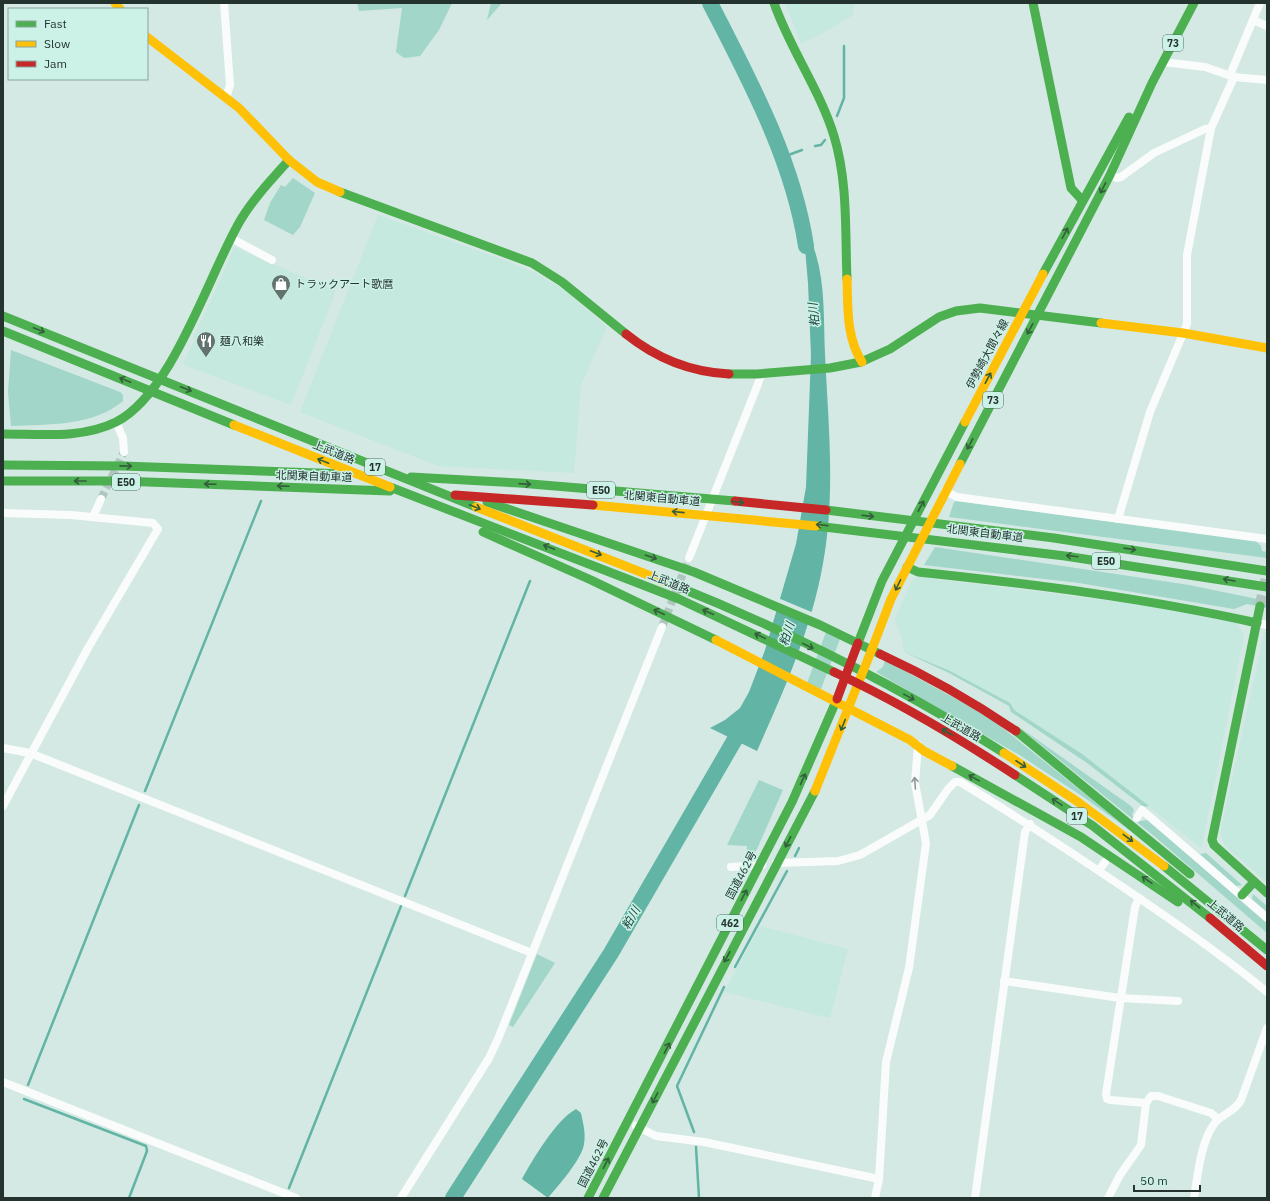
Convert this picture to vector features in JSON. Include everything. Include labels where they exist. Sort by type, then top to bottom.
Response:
[{"type":"main road","points":[[774,3],[781,21],[825,111],[836,143],[843,193],[848,306],[855,354],[862,362]]},
{"type":"main road","points":[[1033,3],[1071,188],[1082,200]]},
{"type":"main road","name":"伊勢崎大間々線","points":[[872,649],[891,599],[945,491],[1110,174],[1152,83],[1194,3]]},
{"type":"main road","points":[[148,38],[226,98],[254,122],[290,160],[317,182],[335,192],[509,254],[550,272],[576,291],[643,347],[673,364],[696,371],[716,374],[761,374],[840,366],[862,362],[881,354],[934,319],[949,313],[980,308],[1183,333],[1267,348]]},
{"type":"main road","name":"伊勢崎大間々線","points":[[858,643],[892,561],[1022,312],[1082,200],[1137,104],[1152,83]]},
{"type":"main road","points":[[3,434],[72,434],[95,430],[116,422],[136,408],[160,379],[175,354],[240,221],[259,194],[290,160]]},
{"type":"main road","name":"上武道路","points":[[3,316],[414,482],[616,561],[748,617],[875,678],[988,743],[1058,788],[1114,827],[1210,900],[1267,949]]},
{"type":"main road","name":"上武道路","points":[[3,331],[346,470],[593,564],[679,599],[744,628],[871,689],[969,745],[1093,826],[1159,876],[1267,966]]},
{"type":"main road","name":"北関東自動車道","points":[[3,465],[123,466],[248,470],[545,485],[747,503],[952,526],[1165,554],[1267,571]]},
{"type":"main road","points":[[346,470],[412,503],[543,558],[678,620],[918,745],[924,751],[1087,841],[1183,905],[1217,931],[1248,949]]},
{"type":"main road","name":"北関東自動車道","points":[[3,481],[120,481],[249,485],[438,494],[596,504],[828,526],[1077,556],[1267,587]]},
{"type":"main road","points":[[414,482],[457,491],[694,572],[820,625],[948,687],[1015,731],[1079,780],[1196,879]]},
{"type":"main road","points":[[1165,554],[1267,565]]},
{"type":"main road","points":[[907,567],[918,572],[1099,593],[1168,604],[1257,623]]},
{"type":"main road","points":[[1260,606],[1212,834],[1214,845],[1218,850],[1267,893]]},
{"type":"main road","name":"国道462号","points":[[588,1198],[806,774],[836,702],[858,643]]},
{"type":"main road","name":"462","points":[[603,1198],[821,779],[850,709],[872,649]]},
{"type":"main road","points":[[1242,895],[1254,882]]},
{"type":"main road","points":[[1210,900],[1244,920],[1267,949]]},
{"type":"main road","points":[[1220,900],[1267,940]]},
{"type":"street","points":[[224,3],[230,86],[226,98]]},
{"type":"street","points":[[1118,518],[1145,426],[1183,333],[1188,315],[1187,255],[1211,128],[1260,3]]},
{"type":"street","points":[[1253,20],[1267,26]]},
{"type":"street","points":[[1163,62],[1205,67],[1232,76],[1267,80]]},
{"type":"street","points":[[1110,174],[1117,178],[1121,177],[1154,153],[1211,128]]},
{"type":"street","points":[[231,238],[272,260]]},
{"type":"street","points":[[690,558],[761,374]]},
{"type":"street","points":[[116,422],[124,438],[124,452]]},
{"type":"street","points":[[945,491],[957,497],[1267,539]]},
{"type":"street","points":[[93,517],[101,499]]},
{"type":"street","points":[[3,513],[93,517],[153,523],[158,529],[88,648],[30,753],[3,806]]},
{"type":"street","points":[[1257,623],[1267,625]]},
{"type":"street","points":[[401,1198],[489,1058],[662,628]]},
{"type":"street","points":[[875,1198],[879,1179],[886,1062],[909,968],[926,843],[915,783],[918,745]]},
{"type":"street","points":[[3,748],[30,753],[532,953]]},
{"type":"street","points":[[731,868],[777,863],[824,863],[845,860],[860,855],[934,812],[948,789],[957,781],[1030,824],[1099,870],[1246,974],[1267,992]]},
{"type":"street","points":[[1136,818],[1142,810],[1267,918]]},
{"type":"street","points":[[975,1198],[1025,832],[1030,824]]},
{"type":"street","points":[[1099,870],[1105,862]]},
{"type":"street","points":[[1139,898],[1134,906],[1107,1099],[1146,1103]]},
{"type":"street","points":[[1004,981],[1120,998],[1178,1002]]},
{"type":"street","points":[[1194,1198],[1205,1145],[1213,1125],[1218,1119],[1231,1111],[1241,1100],[1267,1028]]},
{"type":"street","points":[[3,1082],[296,1198]]},
{"type":"street","points":[[1108,1198],[1120,1175],[1142,1145],[1146,1103],[1151,1096],[1158,1096],[1211,1113],[1218,1119]]},
{"type":"street","points":[[628,1122],[656,1136],[704,1142],[879,1179]]},
{"type":"shaded area","points":[[357,3],[452,3],[439,30],[420,56],[404,58],[396,52],[402,8],[359,11]]},
{"type":"shaded area","points":[[491,3],[502,3],[487,20]]},
{"type":"shaded area","points":[[785,3],[855,3],[853,15],[816,37],[801,43]]},
{"type":"shaded area","points":[[293,178],[315,193],[300,227],[293,235],[264,220],[270,203],[281,185],[285,187]]},
{"type":"shaded area","points":[[378,215],[507,261],[535,273],[566,291],[607,327],[581,385],[574,473],[438,466],[300,412]]},
{"type":"shaded area","points":[[234,247],[336,291],[291,405],[184,365],[183,363],[195,339],[193,337],[215,292]]},
{"type":"shaded area","points":[[11,350],[120,392],[123,395],[123,401],[98,416],[84,420],[55,424],[11,426],[8,392]]},
{"type":"shaded area","points":[[957,501],[1256,541],[1261,546],[1262,551],[1267,552],[1267,558],[949,517],[954,502]]},
{"type":"shaded area","points":[[935,547],[1189,585],[1267,601],[1267,608],[1247,604],[1234,609],[1079,583],[924,565]]},
{"type":"shaded area","points":[[918,577],[1129,603],[1237,623],[1244,635],[1202,846],[1200,847],[1082,754],[1014,710],[1010,703],[948,670],[904,652],[902,639],[895,619],[912,580]]},
{"type":"shaded area","points":[[826,632],[840,639],[821,689],[807,683]]},
{"type":"shaded area","points":[[1267,632],[1267,882],[1224,845],[1220,833],[1264,634]]},
{"type":"shaded area","points":[[904,652],[948,670],[1010,703],[1014,710],[1082,754],[1149,806],[1144,807],[1087,763],[1011,712],[1009,706],[949,673]]},
{"type":"shaded area","points":[[885,660],[989,717],[1135,834],[1082,796],[1021,756],[876,672],[883,667]]},
{"type":"shaded area","points":[[1015,724],[1131,806],[1134,810],[1132,815],[1140,821],[1147,820],[1267,922],[1267,933],[1154,836]]},
{"type":"shaded area","points":[[759,780],[783,790],[757,849],[750,861],[746,860],[747,846],[727,845]]},
{"type":"shaded area","points":[[1206,853],[1242,885],[1236,886],[1200,854]]},
{"type":"shaded area","points":[[1253,894],[1267,906],[1267,912],[1252,899]]},
{"type":"shaded area","points":[[760,926],[848,949],[830,1018],[724,992]]},
{"type":"shaded area","points":[[537,954],[555,963],[513,1027],[509,1025]]},
{"type":"water","points":[[803,225],[811,240],[816,256],[822,288],[830,452],[830,502],[828,527],[820,577],[807,628],[789,678],[757,751],[710,728],[725,720],[740,708],[749,692],[765,650],[796,544],[806,487],[811,355],[808,283]]},
{"type":"water","points":[[576,1109],[581,1113],[585,1136],[584,1144],[579,1157],[569,1172],[548,1198],[522,1179],[553,1131],[568,1114]]},
{"type":"pier","points":[[778,598],[814,613],[810,624],[775,609]]},
{"type":"waterway","name":"粕川","points":[[710,3],[740,61],[768,121],[780,151],[800,214],[806,246]]},
{"type":"waterway","points":[[837,116],[844,98],[844,46]]},
{"type":"waterway","points":[[815,146],[821,145],[825,140]]},
{"type":"waterway","points":[[783,157],[802,150]]},
{"type":"waterway","points":[[145,791],[261,501]]},
{"type":"waterway","points":[[405,896],[530,581]]},
{"type":"waterway","name":"粕川","points":[[453,1198],[611,953],[745,722]]},
{"type":"waterway","points":[[28,1085],[139,805]]},
{"type":"waterway","points":[[795,856],[799,848]]},
{"type":"waterway","points":[[735,967],[787,871]]},
{"type":"waterway","points":[[289,1188],[401,906]]},
{"type":"waterway","points":[[694,1132],[677,1086],[724,987]]},
{"type":"waterway","points":[[24,1099],[146,1146],[147,1151],[129,1198]]},
{"type":"waterway","points":[[696,1147],[699,1198]]},
{"type":"tunnel","points":[[101,499],[124,452]]},
{"type":"tunnel","points":[[662,627],[689,558]]},
{"type":"tunnel","points":[[1260,606],[1267,575]]},
{"type":"traffic: fast","points":[[774,3],[788,37],[821,102],[834,136],[842,171],[844,189],[847,279]]},
{"type":"traffic: fast","points":[[1033,3],[1071,188],[1082,200]]},
{"type":"traffic: fast","points":[[960,464],[1110,175],[1152,83],[1194,3]]},
{"type":"traffic: fast","points":[[1043,274],[1129,117]]},
{"type":"traffic: fast","points":[[3,434],[46,435],[89,431],[116,422],[136,407],[155,386],[172,360],[240,221],[269,182],[289,160]]},
{"type":"traffic: fast","points":[[340,192],[532,263],[562,282],[626,334]]},
{"type":"traffic: fast","points":[[729,374],[757,374],[830,368],[861,362],[890,349],[939,317],[956,311],[980,308],[1101,323]]},
{"type":"traffic: fast","points":[[3,316],[476,507]]},
{"type":"traffic: fast","points":[[3,331],[234,425]]},
{"type":"traffic: fast","points":[[858,643],[882,581],[965,422]]},
{"type":"traffic: fast","points":[[3,465],[123,466],[346,474]]},
{"type":"traffic: fast","points":[[411,477],[519,483],[735,501]]},
{"type":"traffic: fast","points":[[3,481],[120,481],[390,491]]},
{"type":"traffic: fast","points":[[390,487],[679,599],[834,672]]},
{"type":"traffic: fast","points":[[487,502],[694,572],[820,625],[880,654]]},
{"type":"traffic: fast","points":[[826,510],[1054,538],[1267,571]]},
{"type":"traffic: fast","points":[[816,526],[1065,556],[1267,587]]},
{"type":"traffic: fast","points":[[483,532],[591,580],[716,640]]},
{"type":"traffic: fast","points":[[907,567],[918,572],[1046,587],[1131,599],[1257,623]]},
{"type":"traffic: fast","points":[[671,584],[757,620],[883,682],[964,728],[1004,753]]},
{"type":"traffic: fast","points":[[1260,606],[1212,840],[1214,845],[1267,893]]},
{"type":"traffic: fast","points":[[588,1198],[792,802],[837,699]]},
{"type":"traffic: fast","points":[[1016,731],[1190,874]]},
{"type":"traffic: fast","points":[[952,766],[1081,837],[1178,902]]},
{"type":"traffic: fast","points":[[1015,775],[1093,826],[1210,918]]},
{"type":"traffic: fast","points":[[603,1198],[815,791]]},
{"type":"traffic: fast","points":[[1164,866],[1267,950]]},
{"type":"traffic: fast","points":[[1242,895],[1254,882]]},
{"type":"traffic: slow","points":[[115,3],[119,8]]},
{"type":"traffic: slow","points":[[148,38],[239,108],[289,160],[317,182],[340,192]]},
{"type":"traffic: slow","points":[[965,422],[1043,274]]},
{"type":"traffic: slow","points":[[847,279],[850,332],[862,362]]},
{"type":"traffic: slow","points":[[1101,323],[1183,333],[1267,348]]},
{"type":"traffic: slow","points":[[234,425],[390,487]]},
{"type":"traffic: slow","points":[[872,649],[891,599],[960,464]]},
{"type":"traffic: slow","points":[[593,505],[816,526]]},
{"type":"traffic: slow","points":[[476,507],[671,584]]},
{"type":"traffic: slow","points":[[716,640],[910,740],[924,751],[952,766]]},
{"type":"traffic: slow","points":[[815,791],[872,649]]},
{"type":"traffic: slow","points":[[1004,753],[1078,802],[1164,866]]},
{"type":"traffic: jam","points":[[626,334],[650,351],[674,363],[715,373],[729,374]]},
{"type":"traffic: jam","points":[[455,495],[593,505]]},
{"type":"traffic: jam","points":[[735,501],[826,510]]},
{"type":"traffic: jam","points":[[837,699],[858,643]]},
{"type":"traffic: jam","points":[[880,654],[950,690],[983,709],[1016,731]]},
{"type":"traffic: jam","points":[[834,672],[881,695],[926,720],[1015,775]]},
{"type":"traffic: jam","points":[[1210,918],[1267,966]]},
{"type":"place","name":"トラックアート歌麿","points":[[281,301]]},
{"type":"place","name":"麺八和樂","points":[[206,358]]}]
